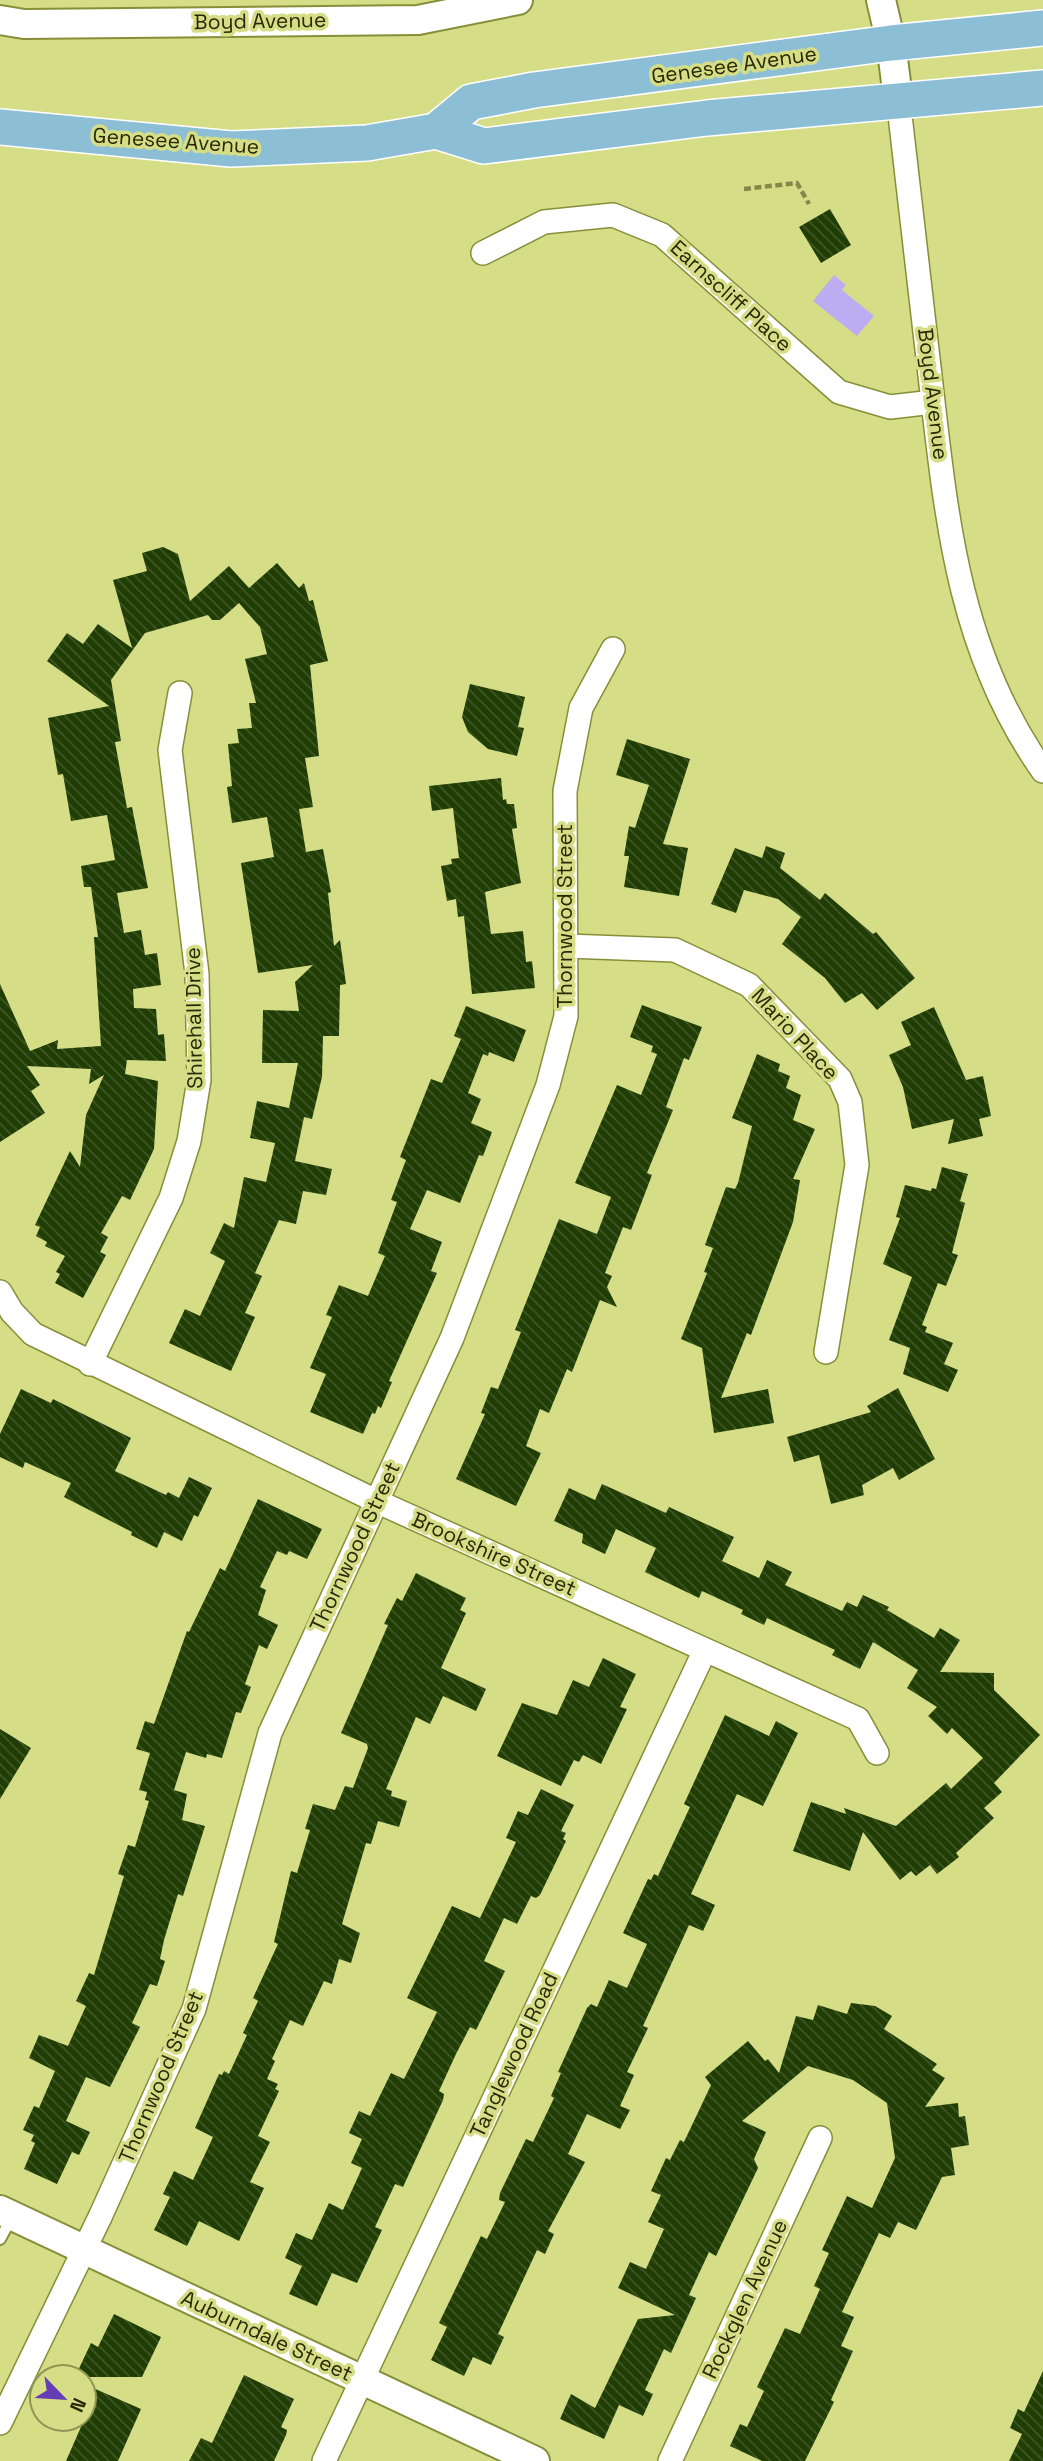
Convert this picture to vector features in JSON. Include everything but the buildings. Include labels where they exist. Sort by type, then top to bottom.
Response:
[{"type":"main road","name":"Genesee Avenue","points":[[436,131],[471,102],[496,97],[891,43],[1043,28]]},
{"type":"main road","name":"Genesee Avenue","points":[[0,127],[231,149],[367,143],[436,131],[484,146],[898,99],[1043,88]]},
{"type":"street","name":"Boyd Avenue","points":[[0,20],[24,24],[418,20],[518,0]]},
{"type":"street","name":"Boyd Avenue","points":[[881,0],[891,43],[955,567],[981,659],[1028,749],[1043,771]]},
{"type":"street","name":"Earnscliff Place","points":[[484,253],[544,222],[613,215],[662,235],[839,391],[890,407],[933,402]]},
{"type":"street","name":"Thornwood Street","points":[[0,2423],[84,2250],[194,2009],[270,1733],[452,1338],[548,1085],[566,1016],[565,791],[581,708],[613,649]]},
{"type":"street","name":"Shirehall Drive","points":[[90,1364],[171,1198],[189,1141],[199,1080],[197,974],[170,750],[180,694]]},
{"type":"street","name":"Mario Place","points":[[567,946],[675,950],[749,985],[840,1079],[850,1102],[857,1165],[826,1352]]},
{"type":"street","name":"Brookshire Street","points":[[0,1292],[12,1312],[33,1334],[90,1364],[376,1501],[858,1719],[877,1753]]},
{"type":"street","name":"Tanglewood Road","points":[[324,2461],[705,1650]]},
{"type":"street","name":"Rockglen Avenue","points":[[670,2461],[820,2138]]},
{"type":"street","name":"Auburndale Street","points":[[4,2222],[84,2250],[535,2461]]},
{"type":"path","points":[[744,189],[797,183],[809,204]]},
{"type":"shaded area","points":[[834,275],[846,285],[842,290],[874,316],[857,336],[813,301]]}]
